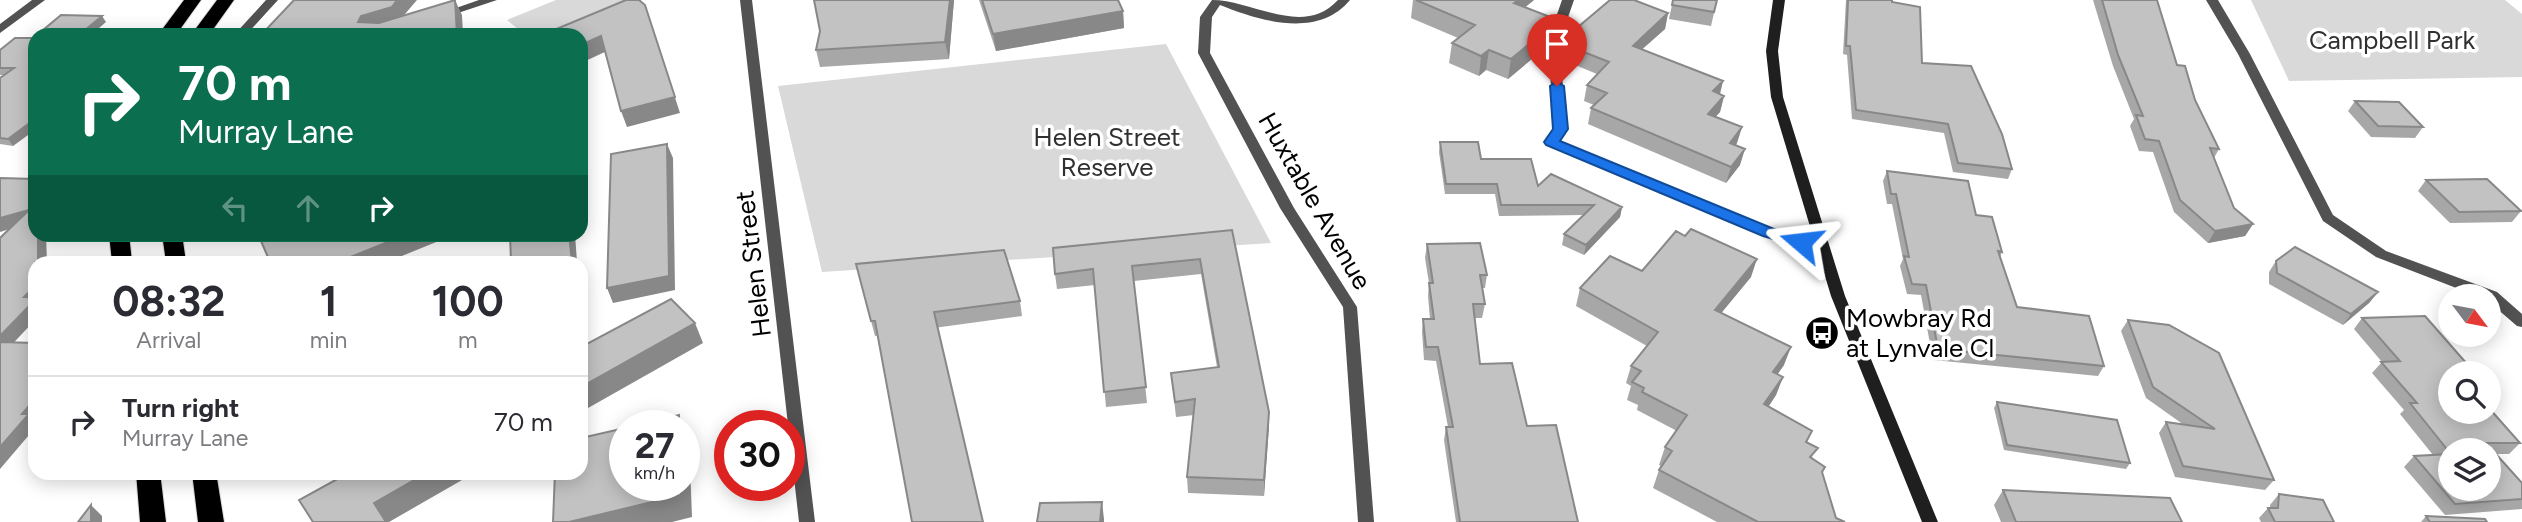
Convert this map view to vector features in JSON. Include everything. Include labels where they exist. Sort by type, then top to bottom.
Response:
[{"type":"highway","points":[[172,28],[193,0]]},
{"type":"highway","points":[[205,28],[226,0]]},
{"type":"highway","points":[[149,480],[153,522]]},
{"type":"highway","points":[[205,480],[211,522]]},
{"type":"main road","points":[[1779,0],[1772,51],[1777,97],[1838,296],[1930,522]]},
{"type":"street","points":[[0,30],[39,0]]},
{"type":"street","points":[[246,28],[272,0]]},
{"type":"street","points":[[426,19],[491,0]]},
{"type":"street","name":"Helen Street","points":[[746,0],[807,522]]},
{"type":"street","points":[[1218,0],[1251,15],[1287,20],[1310,19],[1329,14],[1344,0]]},
{"type":"street","name":"Huxtable Avenue","points":[[1218,0],[1206,17],[1204,53],[1287,208],[1350,307],[1366,522]]},
{"type":"street","points":[[1568,0],[1553,43],[1561,129],[1551,142],[1768,233],[1823,248]]},
{"type":"street","points":[[2212,0],[2244,54],[2328,218],[2381,254],[2492,296],[2522,322]]},
{"type":"green space","points":[[556,0],[634,0],[568,28],[517,28],[507,20]]},
{"type":"green space","name":"Campbell Park","points":[[2251,0],[2505,0],[2522,14],[2522,77],[2289,81]]},
{"type":"green space","name":"Helen Street Reserve","points":[[1166,44],[1271,243],[822,272],[778,86]]},
{"type":"building","points":[[294,0],[397,0],[392,7],[361,16],[358,22],[379,23],[455,0],[457,28],[268,28]]},
{"type":"building","points":[[626,0],[639,0],[645,5],[675,97],[621,111],[601,36],[588,42],[588,28],[559,28]]},
{"type":"building","points":[[814,0],[950,0],[945,42],[816,50],[820,31]]},
{"type":"building","points":[[982,0],[1118,0],[1123,11],[993,34]]},
{"type":"building","points":[[1416,0],[1519,0],[1514,3],[1550,17],[1548,28],[1511,59],[1489,50],[1481,56],[1452,43],[1475,25]]},
{"type":"building","points":[[1610,0],[1634,0],[1668,13],[1633,46],[1723,81],[1713,91],[1724,96],[1708,114],[1742,127],[1730,143],[1745,149],[1731,167],[1591,108],[1607,93],[1587,85],[1609,62],[1566,45],[1565,38]]},
{"type":"building","points":[[1673,0],[1717,0],[1714,12],[1672,5]]},
{"type":"building","points":[[1848,0],[1892,0],[1920,7],[1922,63],[1971,66],[2002,134],[2012,169],[1958,163],[1948,124],[1856,110],[1850,46],[1846,46]]},
{"type":"building","points":[[2102,0],[2157,0],[2177,65],[2185,66],[2195,100],[2219,149],[2210,148],[2234,208],[2253,224],[2215,231],[2180,200],[2159,141],[2145,139],[2136,115],[2143,116],[2118,55]]},
{"type":"building","points":[[61,15],[102,16],[87,28],[45,28]]},
{"type":"building","points":[[15,38],[28,38],[28,124],[8,139],[0,138],[0,78],[14,68],[0,68],[0,50]]},
{"type":"building","points":[[2355,101],[2399,102],[2423,127],[2378,126]]},
{"type":"building","points":[[1440,142],[1478,142],[1481,159],[1531,159],[1538,186],[1551,174],[1622,207],[1586,245],[1564,234],[1594,205],[1501,205],[1497,184],[1446,184]]},
{"type":"building","points":[[667,144],[669,276],[607,288],[611,154]]},
{"type":"building","points":[[1887,171],[1968,181],[1976,215],[1992,217],[2002,252],[1998,251],[2017,307],[2089,316],[2104,366],[1938,349],[1926,285],[1912,284],[1904,256],[1909,257],[1896,194],[1891,194]]},
{"type":"building","points":[[0,178],[28,179],[28,210],[0,218]]},
{"type":"building","points":[[2487,179],[2521,211],[2459,212],[2426,180]]},
{"type":"building","points":[[28,211],[28,242],[38,242],[38,256],[28,256],[28,293],[24,297],[28,297],[28,307],[0,336],[0,238]]},
{"type":"building","points":[[1691,229],[1757,259],[1715,310],[1791,347],[1773,372],[1783,377],[1764,404],[1812,431],[1806,442],[1818,448],[1810,457],[1825,467],[1822,472],[1836,518],[1845,522],[1758,522],[1659,470],[1672,451],[1665,447],[1687,415],[1642,392],[1644,388],[1632,382],[1641,371],[1631,366],[1658,332],[1580,288],[1610,256],[1642,271],[1676,231],[1685,236]]},
{"type":"building","points":[[1232,230],[1269,412],[1264,480],[1187,477],[1195,399],[1175,402],[1171,373],[1219,367],[1200,259],[1132,266],[1146,387],[1104,392],[1093,269],[1055,274],[1053,248]]},
{"type":"building","points":[[261,242],[388,242],[353,256],[267,256]]},
{"type":"building","points":[[510,242],[570,242],[571,256],[511,256]]},
{"type":"building","points":[[1480,243],[1487,275],[1480,275],[1485,304],[1473,304],[1480,364],[1512,363],[1527,426],[1556,425],[1578,522],[1460,522],[1446,427],[1453,427],[1438,347],[1426,347],[1423,319],[1434,319],[1429,283],[1433,283],[1427,244]]},
{"type":"building","points":[[2295,247],[2378,292],[2351,314],[2277,273],[2276,261]]},
{"type":"building","points":[[1004,250],[1020,301],[934,312],[983,522],[912,522],[875,321],[871,321],[856,264]]},
{"type":"building","points":[[671,299],[695,323],[588,383],[588,343]]},
{"type":"building","points":[[2425,316],[2438,331],[2438,347],[2452,347],[2464,361],[2438,361],[2438,424],[2501,424],[2501,422],[2520,443],[2501,443],[2501,438],[2438,438],[2410,403],[2417,403],[2381,362],[2400,361],[2362,318]]},
{"type":"building","points":[[2128,320],[2169,325],[2219,353],[2274,480],[2183,466],[2166,422],[2215,429],[2153,387]]},
{"type":"building","points":[[0,342],[28,343],[28,407],[22,414],[28,415],[0,447]]},
{"type":"building","points":[[1997,402],[2117,420],[2130,463],[2007,445]]},
{"type":"building","points":[[609,432],[609,501],[656,501],[569,522],[553,522],[555,480],[588,480],[588,436]]},
{"type":"building","points":[[2438,455],[2438,484],[2414,456]]},
{"type":"building","points":[[2501,460],[2522,483],[2522,499],[2501,501]]},
{"type":"building","points":[[335,480],[414,480],[374,503],[386,522],[313,522],[299,500]]},
{"type":"building","points":[[2003,490],[2170,498],[2182,522],[2016,522]]},
{"type":"building","points":[[2279,494],[2323,500],[2334,522],[2275,522],[2268,508],[2278,508]]},
{"type":"building","points":[[2452,501],[2495,501],[2455,504]]},
{"type":"building","points":[[1102,502],[1100,522],[1037,522],[1040,503]]},
{"type":"building","points":[[91,505],[91,522],[78,522]]},
{"type":"building","points":[[2426,516],[2485,519],[2487,522],[2430,522]]},
{"type":"place","name":"Mowbray Rd at Lynvale Cl","points":[[1822,333]]},
{"type":"route","points":[[1557,86],[1561,129],[1551,142],[1768,233],[1801,242]]}]
